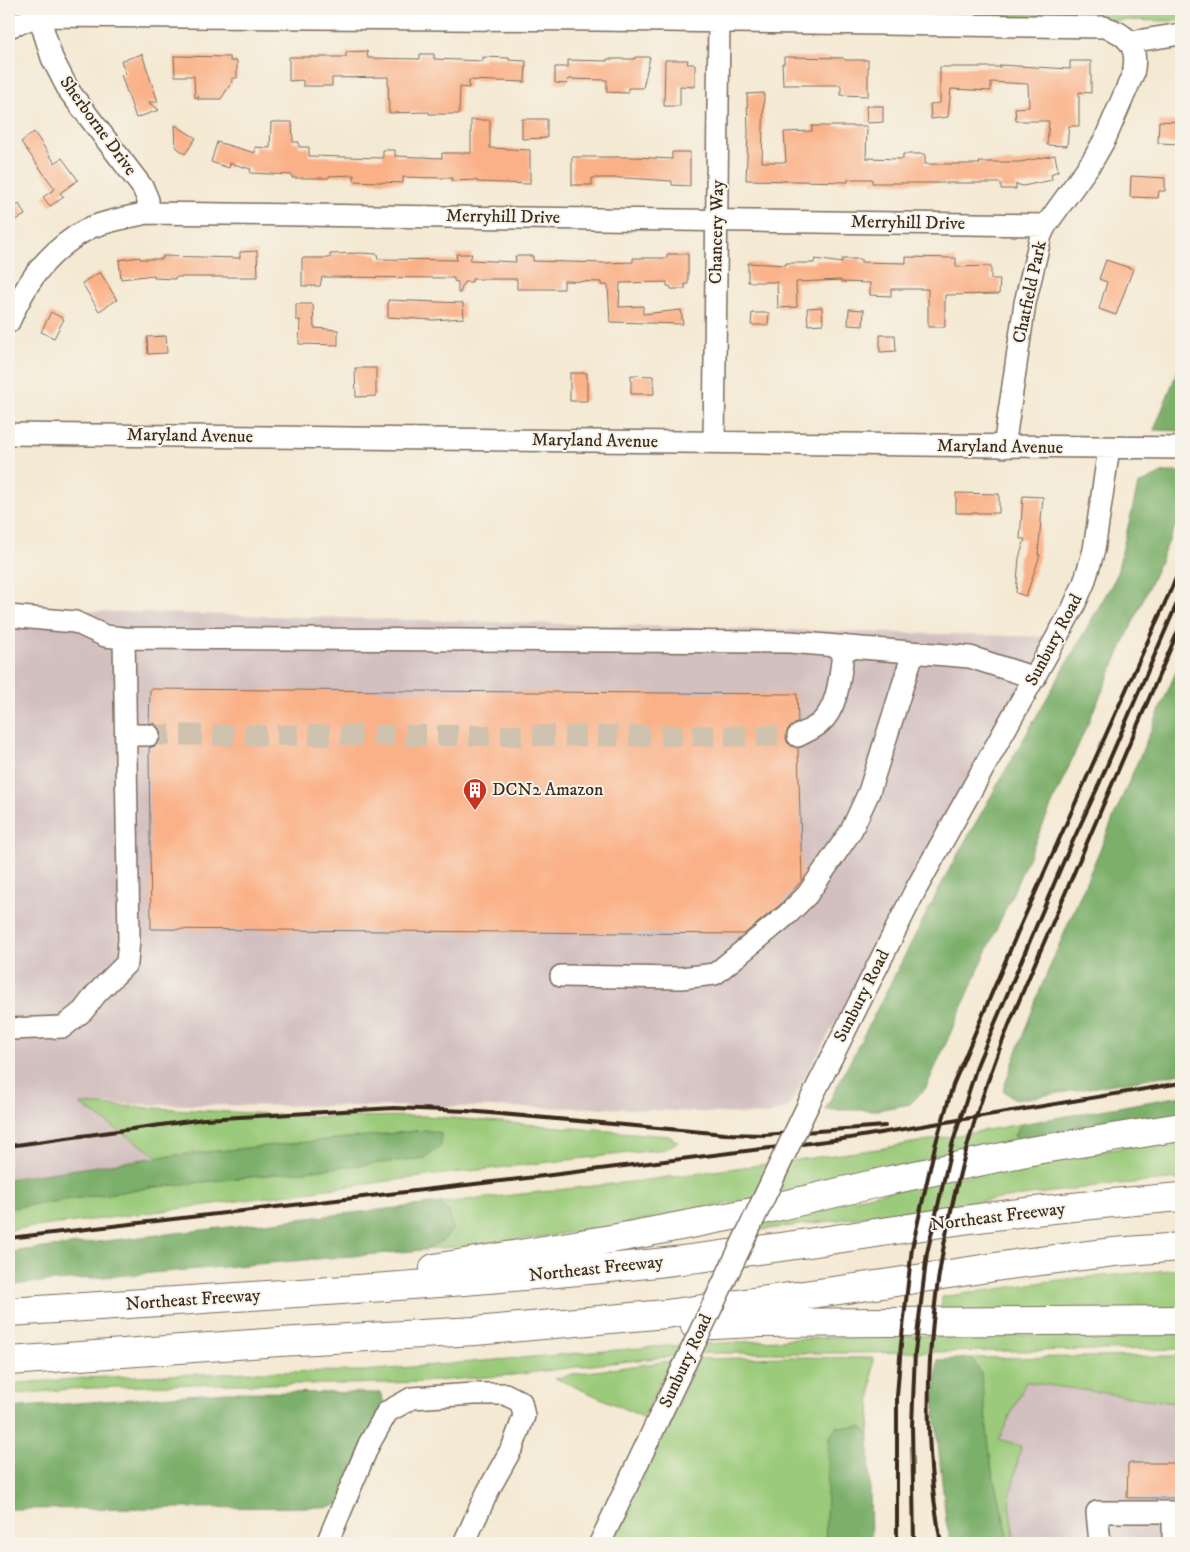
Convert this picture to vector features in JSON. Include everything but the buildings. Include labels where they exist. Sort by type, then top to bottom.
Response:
[{"type":"highway","points":[[385,1287],[418,1270],[623,1237],[758,1211],[891,1180],[1036,1150],[1181,1127]]},
{"type":"highway","name":"Northeast Freeway","points":[[9,1312],[476,1281],[649,1264],[800,1245],[968,1220],[1096,1204],[1181,1197]]},
{"type":"highway","points":[[9,1361],[280,1342],[475,1331],[666,1314],[1014,1264],[1114,1252],[1181,1247]]},
{"type":"highway","points":[[280,1342],[406,1342],[754,1323],[1181,1320]]},
{"type":"street","points":[[9,27],[38,12],[1104,27],[1118,31],[1130,42],[1181,34]]},
{"type":"street","name":"Sherborne Drive","points":[[38,12],[52,58],[69,91],[143,188],[148,200],[148,213]]},
{"type":"street","name":"Chancery Way","points":[[714,442],[719,22]]},
{"type":"street","name":"Chatfield Park","points":[[1004,446],[1025,302],[1034,261],[1046,225],[1080,179],[1105,139],[1133,74],[1134,57],[1130,42]]},
{"type":"street","name":"Merryhill Drive","points":[[9,322],[32,277],[43,263],[66,243],[91,227],[120,218],[148,213],[1046,225]]},
{"type":"street","name":"Maryland Avenue","points":[[9,434],[1181,448]]},
{"type":"street","name":"Sunbury Road","points":[[600,1543],[809,1103],[916,889],[1073,608],[1094,550],[1109,448]]},
{"type":"street","points":[[9,616],[75,622],[104,636],[124,638],[790,642],[970,657],[1035,678]]},
{"type":"street","points":[[9,1029],[63,1028],[83,1011],[96,994],[127,963],[129,939],[124,638]]},
{"type":"street","points":[[798,736],[820,723],[831,708],[838,686],[844,646]]},
{"type":"street","points":[[561,976],[681,978],[715,974],[788,914],[807,895],[851,832],[869,792],[913,653]]},
{"type":"street","points":[[126,735],[149,735]]},
{"type":"street","points":[[326,1543],[369,1444],[387,1412],[412,1398],[505,1394],[521,1402],[524,1416],[513,1446],[488,1491],[464,1543]]},
{"type":"street","points":[[1100,1543],[1097,1512],[1173,1512],[1173,1543]]},
{"type":"shaded area","points":[[9,609],[1051,637],[908,889],[789,1107],[767,1115],[607,1108],[81,1104],[158,1157],[9,1179]]},
{"type":"shaded area","points":[[1026,1382],[1181,1404],[1181,1543],[1015,1543],[1009,1503],[1021,1446],[999,1439]]},
{"type":"green space","points":[[880,9],[1181,9],[1181,21],[880,17]]},
{"type":"green space","points":[[1181,362],[1181,431],[1154,430]]},
{"type":"green space","points":[[1164,472],[1181,472],[1181,514],[926,1088],[910,1104],[877,1110],[825,1110],[951,866],[1116,577],[1138,485]]},
{"type":"green space","points":[[1181,660],[1181,1073],[1016,1100],[1003,1090],[1039,992]]},
{"type":"green space","points":[[1181,1096],[1181,1117],[1024,1143],[1014,1136],[1021,1124]]},
{"type":"green space","points":[[80,1104],[325,1117],[427,1116],[669,1136],[678,1142],[665,1149],[435,1175],[9,1230],[9,1208],[148,1188],[424,1158],[426,1130],[158,1157]]},
{"type":"green space","points":[[1021,1124],[1014,1136],[1024,1143],[663,1217],[542,1237],[424,1250],[444,1240],[449,1212],[440,1203],[639,1181],[878,1149]]},
{"type":"green space","points":[[426,1130],[441,1133],[441,1146],[425,1158],[148,1188],[9,1208],[9,1179],[158,1157]]},
{"type":"green space","points":[[1181,1137],[1181,1179],[1106,1185],[753,1231],[751,1222],[926,1183]]},
{"type":"green space","points":[[440,1203],[449,1212],[453,1228],[444,1240],[424,1250],[9,1285],[9,1252]]},
{"type":"green space","points":[[1181,1269],[1181,1313],[941,1316],[942,1297],[1058,1280]]},
{"type":"green space","points":[[1181,1334],[1181,1349],[704,1353],[512,1375],[422,1382],[194,1384],[69,1389],[9,1395],[9,1384],[84,1378],[253,1372],[364,1371],[665,1346],[854,1336]]},
{"type":"green space","points":[[1181,1356],[1181,1404],[1026,1382],[999,1439],[1021,1446],[1009,1503],[1015,1543],[1010,1543],[992,1472],[972,1358]]},
{"type":"green space","points":[[873,1358],[869,1435],[862,1427],[837,1427],[825,1543],[612,1543],[699,1359]]},
{"type":"green space","points":[[972,1358],[981,1374],[992,1472],[1010,1543],[951,1543],[946,1521],[934,1404],[938,1360]]},
{"type":"green space","points":[[671,1361],[643,1417],[555,1378],[587,1372]]},
{"type":"green space","points":[[227,1392],[380,1393],[386,1407],[342,1503],[328,1507],[9,1509],[9,1408]]},
{"type":"green space","points":[[837,1427],[862,1427],[869,1435],[871,1543],[825,1543],[829,1437]]},
{"type":"tunnel","points":[[149,735],[798,736]]},
{"type":"railway","points":[[897,1543],[897,1396],[901,1345],[912,1248],[935,1146],[953,1085],[1019,929],[1181,567]]},
{"type":"railway","points":[[914,1543],[912,1426],[915,1352],[927,1253],[952,1145],[978,1063],[1065,858],[1181,594]]},
{"type":"railway","points":[[941,1543],[932,1481],[929,1419],[930,1357],[936,1295],[946,1233],[960,1172],[978,1112],[1006,1033],[1181,624]]},
{"type":"railway","points":[[9,1238],[519,1179],[850,1138],[1181,1083]]},
{"type":"railway","points":[[9,1146],[204,1119],[394,1108],[467,1111],[725,1134],[764,1135],[885,1126]]},
{"type":"place","name":"DCN2 Amazon","points":[[475,811]]}]
